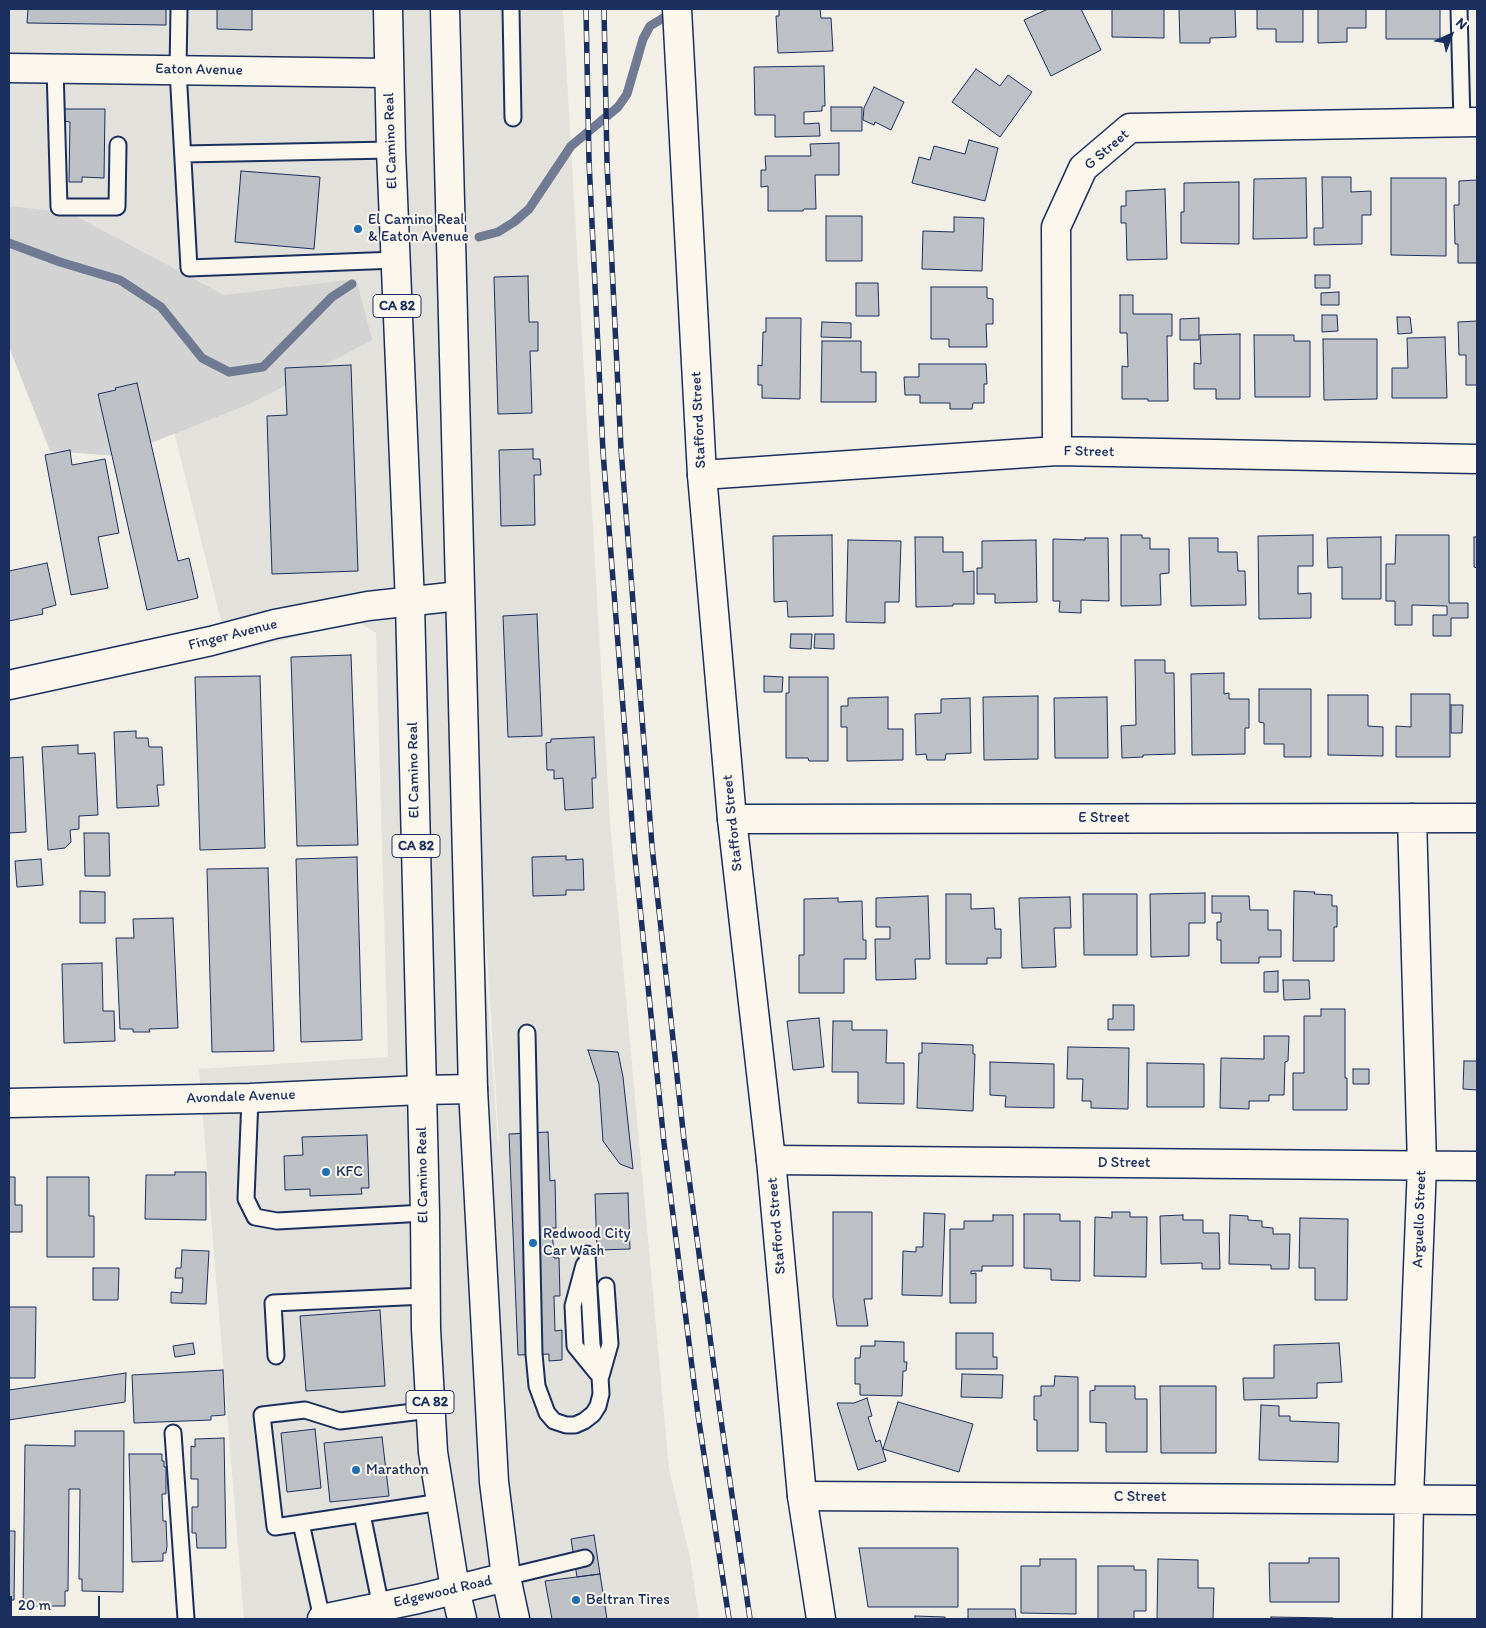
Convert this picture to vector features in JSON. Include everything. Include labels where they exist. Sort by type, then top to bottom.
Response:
[{"type":"street","name":"El Camino Real","points":[[388,9],[388,73],[410,602],[425,1213],[425,1296],[430,1410],[433,1452],[455,1589],[462,1619]]},
{"type":"street","points":[[445,9],[473,1089],[494,1482],[506,1577],[515,1619]]},
{"type":"street","name":"Stafford Street","points":[[677,16],[702,476],[732,819],[771,1160],[802,1496],[821,1619]]},
{"type":"street","name":"Eaton Avenue","points":[[9,68],[388,73]]},
{"type":"street","name":"G Street","points":[[1057,452],[1056,227],[1083,168],[1130,128],[1470,122]]},
{"type":"street","name":"F Street","points":[[702,476],[1057,452],[1477,459]]},
{"type":"street","name":"Finger Avenue","points":[[9,685],[211,641],[275,624],[368,606],[459,596]]},
{"type":"street","name":"Arguello Street","points":[[1407,1619],[1409,1498],[1422,1165],[1412,818]]},
{"type":"street","name":"E Street","points":[[732,819],[1477,818]]},
{"type":"street","name":"Avondale Avenue","points":[[9,1103],[250,1098],[473,1089]]},
{"type":"street","name":"D Street","points":[[771,1160],[1477,1166]]},
{"type":"street","name":"C Street","points":[[802,1496],[1409,1498],[1477,1500]]},
{"type":"street","name":"Edgewood Road","points":[[322,1619],[506,1577]]},
{"type":"lane","points":[[179,9],[178,70],[189,268],[396,260]]},
{"type":"lane","points":[[511,9],[513,118]]},
{"type":"lane","points":[[1459,9],[1470,122]]},
{"type":"lane","points":[[54,68],[59,207],[117,206],[118,145]]},
{"type":"lane","points":[[183,154],[391,150]]},
{"type":"lane","points":[[527,1033],[534,1354],[537,1386],[547,1413],[554,1421],[566,1425],[575,1425],[593,1414],[598,1406],[601,1394],[600,1377],[592,1345],[587,1254]]},
{"type":"lane","points":[[250,1098],[246,1199],[255,1216],[278,1221],[425,1213]]},
{"type":"lane","points":[[600,1377],[610,1344],[606,1286]]},
{"type":"lane","points":[[276,1356],[273,1303],[425,1296]]},
{"type":"lane","points":[[430,1410],[340,1421],[305,1410],[262,1415],[275,1527],[441,1502]]},
{"type":"lane","points":[[173,1432],[186,1619]]},
{"type":"lane","points":[[362,1514],[381,1607]]},
{"type":"lane","points":[[301,1523],[322,1619]]},
{"type":"lane","points":[[506,1577],[585,1558]]},
{"type":"shaded area","points":[[9,9],[563,9],[610,823],[669,1469],[690,1557],[699,1619],[244,1619],[199,1069],[388,1057],[376,633],[358,622],[229,653],[139,291],[9,257]],"holes":[[[444,274],[499,1142],[452,501]]]},
{"type":"shaded area","points":[[9,206],[70,213],[224,295],[356,279],[372,340],[252,403],[118,456],[50,451],[9,347]]},
{"type":"building","points":[[28,9],[166,9],[166,25],[27,23]]},
{"type":"building","points":[[217,9],[252,9],[252,30],[217,29]]},
{"type":"building","points":[[779,9],[820,9],[821,18],[831,18],[833,51],[778,53],[776,16],[779,16]]},
{"type":"building","points":[[1048,9],[1081,9],[1101,50],[1051,76],[1024,20]]},
{"type":"building","points":[[1112,9],[1164,9],[1164,38],[1112,37]]},
{"type":"building","points":[[1179,9],[1235,9],[1236,37],[1210,38],[1210,43],[1180,43]]},
{"type":"building","points":[[1257,9],[1303,9],[1303,42],[1276,42],[1276,29],[1257,29]]},
{"type":"building","points":[[1318,9],[1366,9],[1366,28],[1347,28],[1347,42],[1318,43]]},
{"type":"building","points":[[1386,9],[1440,9],[1440,39],[1386,39]]},
{"type":"building","points":[[824,66],[825,106],[822,106],[822,111],[804,112],[804,124],[819,123],[820,136],[775,137],[775,115],[755,115],[754,67]]},
{"type":"building","points":[[976,69],[1000,86],[1008,75],[1032,92],[1000,137],[952,102]]},
{"type":"building","points":[[874,87],[904,102],[891,130],[875,122],[874,125],[863,120],[864,108]]},
{"type":"building","points":[[831,107],[862,107],[862,131],[831,131]]},
{"type":"building","points":[[64,109],[105,109],[104,178],[82,177],[82,182],[69,182],[70,122],[64,121]]},
{"type":"building","points":[[969,140],[998,148],[985,201],[912,183],[919,157],[930,160],[934,146],[965,154]]},
{"type":"building","points":[[839,143],[839,175],[815,175],[816,209],[768,211],[768,186],[761,187],[761,170],[766,170],[765,156],[811,156],[810,144]]},
{"type":"building","points":[[241,171],[320,177],[314,249],[235,242]]},
{"type":"building","points":[[1322,177],[1351,177],[1351,192],[1371,191],[1371,215],[1362,215],[1362,244],[1314,245],[1314,228],[1323,228]]},
{"type":"building","points":[[1306,178],[1307,238],[1253,239],[1254,179]]},
{"type":"building","points":[[1391,178],[1446,178],[1446,256],[1391,255]]},
{"type":"building","points":[[1477,180],[1477,263],[1458,263],[1458,244],[1455,244],[1454,205],[1459,205],[1459,181]]},
{"type":"building","points":[[1239,182],[1239,244],[1181,243],[1181,212],[1184,212],[1184,183]]},
{"type":"building","points":[[1165,189],[1167,259],[1127,260],[1126,223],[1121,223],[1121,206],[1126,206],[1126,191]]},
{"type":"building","points":[[826,216],[862,216],[862,261],[826,261]]},
{"type":"building","points":[[954,217],[984,218],[982,271],[922,269],[923,231],[954,232]]},
{"type":"building","points":[[1315,275],[1330,275],[1330,288],[1315,288]]},
{"type":"building","points":[[528,276],[529,322],[538,322],[538,351],[530,351],[532,413],[498,414],[494,277]]},
{"type":"building","points":[[856,283],[878,283],[879,316],[856,316]]},
{"type":"building","points":[[931,287],[987,287],[987,298],[993,299],[993,324],[986,324],[987,347],[949,347],[949,339],[931,339]]},
{"type":"building","points":[[1339,292],[1339,305],[1321,305],[1321,293]]},
{"type":"building","points":[[1120,295],[1133,295],[1133,314],[1172,314],[1172,336],[1167,336],[1168,401],[1122,399],[1122,366],[1128,367],[1127,333],[1120,333]]},
{"type":"building","points":[[1322,315],[1337,315],[1338,331],[1322,332]]},
{"type":"building","points":[[1397,317],[1410,317],[1412,333],[1398,334]]},
{"type":"building","points":[[766,318],[801,318],[800,399],[762,398],[762,385],[758,385],[758,365],[762,366],[763,332],[766,332]]},
{"type":"building","points":[[1199,318],[1199,340],[1180,340],[1180,319]]},
{"type":"building","points":[[1477,321],[1477,385],[1466,385],[1466,355],[1459,355],[1458,322]]},
{"type":"building","points":[[822,322],[851,323],[851,338],[821,337]]},
{"type":"building","points":[[1240,334],[1240,399],[1216,399],[1216,389],[1194,389],[1194,363],[1201,364],[1200,335]]},
{"type":"building","points":[[1254,335],[1294,335],[1294,341],[1310,341],[1310,397],[1255,397]]},
{"type":"building","points":[[1445,337],[1447,398],[1392,398],[1392,368],[1408,368],[1407,338]]},
{"type":"building","points":[[1323,339],[1377,339],[1377,399],[1324,400]]},
{"type":"building","points":[[822,341],[861,341],[861,372],[876,372],[876,402],[821,402]]},
{"type":"building","points":[[919,364],[986,364],[987,384],[984,384],[984,403],[973,403],[972,409],[950,409],[950,403],[920,403],[920,395],[905,395],[904,377],[919,377]]},
{"type":"building","points":[[351,365],[358,571],[272,574],[267,416],[287,415],[285,368]]},
{"type":"building","points":[[137,383],[178,561],[189,558],[198,598],[147,610],[98,394]]},
{"type":"building","points":[[533,449],[533,459],[540,459],[541,475],[534,475],[535,525],[501,526],[499,450]]},
{"type":"building","points":[[70,450],[72,465],[105,459],[119,533],[98,537],[108,588],[71,595],[45,455]]},
{"type":"building","points":[[832,535],[833,616],[788,617],[787,601],[774,602],[773,536]]},
{"type":"building","points":[[1121,535],[1142,535],[1142,538],[1150,538],[1150,549],[1169,549],[1169,573],[1160,574],[1161,605],[1121,606]]},
{"type":"building","points":[[1313,535],[1313,566],[1298,566],[1298,594],[1311,593],[1311,618],[1259,619],[1258,536]]},
{"type":"building","points":[[1396,535],[1449,535],[1449,603],[1468,603],[1468,618],[1451,618],[1451,636],[1433,636],[1433,615],[1447,615],[1447,606],[1412,605],[1412,625],[1395,625],[1395,601],[1386,601],[1386,564],[1395,564]]},
{"type":"building","points":[[915,537],[943,537],[943,552],[963,552],[963,572],[974,571],[974,604],[916,607]]},
{"type":"building","points":[[1381,537],[1381,599],[1342,599],[1342,567],[1328,568],[1327,538]]},
{"type":"building","points":[[1474,537],[1477,537],[1477,568],[1474,567]]},
{"type":"building","points":[[1085,538],[1108,538],[1109,601],[1081,600],[1081,613],[1059,612],[1060,601],[1053,601],[1053,539],[1085,540]]},
{"type":"building","points":[[1189,538],[1218,538],[1218,552],[1237,552],[1238,571],[1245,571],[1246,605],[1191,606]]},
{"type":"building","points":[[848,540],[901,541],[899,602],[885,602],[885,623],[846,622]]},
{"type":"building","points":[[1036,540],[1037,602],[995,603],[995,594],[977,594],[977,568],[982,568],[982,541]]},
{"type":"building","points":[[47,563],[56,605],[42,609],[43,614],[9,621],[9,571]]},
{"type":"building","points":[[537,614],[542,736],[508,737],[503,616]]},
{"type":"building","points":[[791,634],[812,634],[811,649],[790,648]]},
{"type":"building","points":[[815,634],[834,634],[834,649],[814,648]]},
{"type":"building","points":[[351,655],[358,845],[297,846],[291,657]]},
{"type":"building","points":[[1135,660],[1165,660],[1165,673],[1174,673],[1175,754],[1122,758],[1121,726],[1136,725]]},
{"type":"building","points":[[1224,673],[1224,694],[1229,693],[1229,699],[1249,699],[1249,728],[1245,728],[1245,754],[1192,755],[1191,674]]},
{"type":"building","points":[[260,676],[265,848],[200,850],[195,677]]},
{"type":"building","points":[[764,676],[783,677],[782,692],[764,692]]},
{"type":"building","points":[[789,677],[828,677],[828,761],[809,761],[808,758],[786,758],[786,693],[789,693]]},
{"type":"building","points":[[1259,689],[1311,689],[1311,757],[1284,757],[1284,744],[1264,744],[1264,723],[1259,722]]},
{"type":"building","points":[[1411,694],[1450,694],[1450,757],[1396,757],[1396,726],[1411,727]]},
{"type":"building","points":[[1328,695],[1368,695],[1368,726],[1383,727],[1383,756],[1328,755]]},
{"type":"building","points":[[1038,696],[1038,759],[984,760],[983,697]]},
{"type":"building","points":[[888,697],[888,729],[903,729],[903,760],[847,761],[847,727],[841,727],[841,706],[848,706],[848,698]]},
{"type":"building","points":[[1107,697],[1108,758],[1055,758],[1054,698]]},
{"type":"building","points":[[970,698],[971,753],[946,754],[945,760],[927,760],[926,754],[916,755],[915,714],[941,713],[941,699]]},
{"type":"building","points":[[1451,705],[1463,705],[1462,733],[1451,733]]},
{"type":"building","points":[[136,731],[136,738],[148,738],[149,747],[162,747],[164,785],[157,785],[159,806],[117,808],[114,732]]},
{"type":"building","points":[[594,737],[596,778],[592,778],[593,808],[565,810],[563,778],[554,779],[554,770],[547,770],[546,743],[551,742],[551,739]]},
{"type":"building","points":[[78,745],[78,754],[95,753],[98,815],[79,816],[79,829],[70,830],[71,842],[65,848],[48,850],[42,747]]},
{"type":"building","points":[[23,757],[26,832],[9,833],[9,758]]},
{"type":"building","points":[[84,833],[109,833],[110,876],[85,876]]},
{"type":"building","points":[[566,856],[566,860],[583,859],[584,890],[566,890],[566,895],[533,896],[532,857]]},
{"type":"building","points":[[357,857],[362,1040],[301,1042],[296,859]]},
{"type":"building","points":[[41,859],[43,885],[17,887],[15,861]]},
{"type":"building","points":[[268,868],[274,1051],[212,1052],[207,869]]},
{"type":"building","points":[[80,891],[105,892],[105,923],[80,923]]},
{"type":"building","points":[[1294,891],[1332,895],[1332,906],[1337,906],[1337,927],[1334,927],[1334,961],[1293,961]]},
{"type":"building","points":[[1205,893],[1205,923],[1189,923],[1189,956],[1151,957],[1150,894]]},
{"type":"building","points":[[946,894],[971,894],[971,909],[994,908],[995,929],[1001,929],[1001,958],[987,958],[987,964],[946,964]]},
{"type":"building","points":[[1083,894],[1137,894],[1137,955],[1084,955]]},
{"type":"building","points":[[928,896],[930,959],[915,959],[916,979],[876,980],[875,939],[890,939],[890,927],[876,927],[876,898]]},
{"type":"building","points":[[1212,896],[1249,896],[1250,910],[1268,910],[1268,930],[1281,930],[1281,957],[1259,957],[1259,963],[1221,963],[1221,940],[1217,940],[1217,922],[1221,922],[1221,913],[1212,913]]},
{"type":"building","points":[[1070,897],[1071,928],[1054,928],[1056,967],[1022,968],[1019,898]]},
{"type":"building","points":[[838,898],[838,902],[862,901],[863,940],[866,940],[866,959],[844,959],[844,993],[799,993],[799,955],[804,955],[804,899]]},
{"type":"building","points":[[173,918],[178,1028],[149,1029],[150,1032],[133,1032],[133,1029],[120,1029],[116,938],[134,938],[133,919]]},
{"type":"building","points":[[102,963],[103,1011],[114,1011],[115,1041],[64,1043],[62,964]]},
{"type":"building","points":[[1278,971],[1278,992],[1264,992],[1264,972]]},
{"type":"building","points":[[1283,980],[1309,980],[1310,999],[1284,1000]]},
{"type":"building","points":[[1113,1005],[1134,1005],[1134,1030],[1108,1030],[1108,1019],[1113,1019]]},
{"type":"building","points":[[1321,1009],[1345,1009],[1347,1110],[1293,1110],[1293,1073],[1304,1073],[1304,1016],[1321,1016]]},
{"type":"building","points":[[819,1018],[824,1067],[793,1070],[787,1021]]},
{"type":"building","points":[[833,1021],[852,1021],[852,1030],[887,1030],[886,1063],[904,1063],[904,1104],[858,1103],[858,1072],[832,1072]]},
{"type":"building","points":[[1264,1036],[1289,1036],[1288,1061],[1285,1062],[1284,1095],[1269,1095],[1269,1101],[1249,1101],[1249,1109],[1220,1108],[1221,1058],[1264,1059]]},
{"type":"building","points":[[922,1043],[973,1045],[973,1054],[975,1054],[973,1111],[917,1108],[919,1053],[922,1053]]},
{"type":"building","points":[[1068,1047],[1129,1048],[1128,1109],[1091,1108],[1091,1101],[1082,1101],[1083,1079],[1067,1079]]},
{"type":"building","points":[[588,1050],[618,1052],[623,1077],[633,1169],[620,1164],[603,1141],[599,1084]]},
{"type":"building","points":[[1464,1061],[1477,1061],[1477,1090],[1463,1089]]},
{"type":"building","points":[[990,1062],[1054,1064],[1054,1108],[1005,1107],[1006,1096],[990,1095]]},
{"type":"building","points":[[1147,1063],[1204,1064],[1204,1107],[1147,1107]]},
{"type":"building","points":[[1353,1069],[1369,1069],[1369,1084],[1353,1084]]},
{"type":"building","name":"Redwood City Car Wash","points":[[548,1132],[550,1181],[555,1180],[556,1228],[552,1228],[554,1258],[559,1258],[560,1296],[554,1296],[555,1331],[562,1330],[562,1360],[549,1361],[549,1354],[518,1355],[509,1134]]},
{"type":"building","name":"KFC","points":[[367,1135],[369,1188],[361,1188],[362,1194],[310,1196],[310,1189],[285,1190],[284,1156],[303,1155],[302,1137]]},
{"type":"building","points":[[175,1172],[206,1172],[206,1220],[145,1219],[146,1175],[175,1175]]},
{"type":"building","points":[[9,1177],[15,1177],[15,1205],[22,1205],[22,1232],[9,1232]]},
{"type":"building","points":[[47,1177],[89,1177],[89,1216],[94,1216],[94,1257],[47,1257]]},
{"type":"building","points":[[628,1193],[630,1249],[597,1250],[595,1194]]},
{"type":"building","points":[[833,1212],[872,1212],[872,1299],[864,1299],[868,1326],[837,1326],[833,1297]]},
{"type":"building","points":[[1112,1212],[1130,1212],[1130,1217],[1147,1217],[1146,1277],[1094,1276],[1095,1217],[1112,1218]]},
{"type":"building","points":[[924,1213],[945,1214],[942,1296],[902,1295],[903,1251],[916,1252],[916,1247],[923,1247]]},
{"type":"building","points":[[1024,1214],[1060,1214],[1060,1221],[1080,1221],[1080,1281],[1051,1280],[1051,1269],[1024,1268]]},
{"type":"building","points":[[993,1215],[1013,1215],[1013,1266],[982,1266],[982,1271],[971,1271],[971,1274],[976,1273],[976,1303],[950,1303],[950,1229],[964,1229],[964,1221],[993,1221]]},
{"type":"building","points":[[1183,1215],[1183,1220],[1203,1220],[1203,1233],[1219,1233],[1220,1269],[1202,1269],[1202,1263],[1161,1264],[1160,1216]]},
{"type":"building","points":[[1230,1215],[1248,1216],[1248,1220],[1262,1221],[1262,1227],[1273,1228],[1273,1234],[1290,1234],[1289,1269],[1271,1269],[1271,1265],[1229,1264]]},
{"type":"building","points":[[1300,1218],[1348,1219],[1347,1300],[1315,1300],[1315,1268],[1299,1268]]},
{"type":"building","points":[[182,1250],[209,1251],[206,1304],[171,1303],[171,1292],[182,1293],[183,1278],[175,1278],[176,1268],[181,1268]]},
{"type":"building","points":[[93,1268],[119,1268],[118,1300],[93,1300]]},
{"type":"building","points":[[9,1307],[36,1307],[35,1378],[9,1378]]},
{"type":"building","points":[[380,1310],[385,1386],[306,1391],[300,1316]]},
{"type":"building","points":[[956,1333],[993,1333],[993,1357],[997,1357],[997,1369],[956,1369]]},
{"type":"building","points":[[875,1341],[904,1342],[904,1362],[907,1362],[906,1371],[903,1371],[902,1396],[860,1395],[860,1384],[855,1384],[855,1358],[860,1358],[861,1346],[875,1346]]},
{"type":"building","points":[[193,1343],[195,1354],[175,1357],[173,1346]]},
{"type":"building","points":[[1339,1343],[1342,1382],[1317,1383],[1317,1398],[1244,1400],[1243,1378],[1274,1378],[1274,1345]]},
{"type":"building","points":[[223,1370],[225,1415],[211,1416],[211,1420],[134,1423],[132,1375]]},
{"type":"building","points":[[126,1373],[125,1402],[9,1420],[9,1390]]},
{"type":"building","points":[[962,1374],[1003,1375],[1002,1398],[961,1397]]},
{"type":"building","points":[[1055,1376],[1078,1377],[1078,1451],[1037,1451],[1037,1420],[1034,1420],[1034,1396],[1041,1396],[1041,1386],[1054,1386]]},
{"type":"building","points":[[1095,1386],[1135,1386],[1135,1399],[1147,1399],[1147,1452],[1106,1452],[1106,1423],[1090,1422],[1090,1391],[1095,1390]]},
{"type":"building","points":[[1160,1386],[1216,1386],[1216,1453],[1161,1453]]},
{"type":"building","points":[[867,1398],[872,1416],[868,1417],[876,1442],[880,1440],[886,1461],[858,1470],[837,1403],[854,1403]]},
{"type":"building","points":[[898,1402],[973,1424],[959,1472],[883,1449]]},
{"type":"building","points":[[1261,1405],[1279,1406],[1279,1416],[1290,1416],[1290,1421],[1339,1423],[1338,1462],[1259,1460]]},
{"type":"building","points":[[315,1429],[321,1488],[287,1492],[281,1433]]},
{"type":"building","points":[[75,1431],[124,1431],[123,1592],[82,1591],[82,1579],[79,1579],[80,1489],[69,1489],[68,1591],[65,1591],[65,1606],[23,1606],[25,1445],[75,1446]]},
{"type":"building","name":"Marathon","points":[[382,1437],[389,1496],[330,1502],[324,1443]]},
{"type":"building","points":[[224,1438],[226,1548],[197,1548],[196,1533],[192,1533],[192,1507],[198,1507],[198,1479],[191,1479],[191,1446],[195,1447],[195,1439]]},
{"type":"building","points":[[129,1454],[162,1454],[162,1461],[164,1461],[164,1467],[166,1467],[166,1494],[162,1494],[163,1521],[166,1521],[167,1546],[166,1553],[163,1553],[163,1561],[132,1562]]},
{"type":"building","points":[[9,1531],[15,1531],[14,1600],[9,1600]]},
{"type":"building","points":[[594,1535],[600,1574],[577,1577],[571,1539]]},
{"type":"building","points":[[859,1548],[958,1548],[958,1607],[868,1607]]},
{"type":"building","points":[[1309,1558],[1339,1558],[1339,1602],[1270,1602],[1269,1563],[1309,1563]]},
{"type":"building","points":[[1040,1559],[1076,1559],[1076,1614],[1021,1613],[1021,1566],[1040,1566]]},
{"type":"building","points":[[1158,1559],[1198,1560],[1198,1588],[1214,1588],[1213,1619],[1157,1619]]},
{"type":"building","points":[[1098,1566],[1134,1566],[1134,1570],[1146,1570],[1146,1611],[1134,1611],[1134,1619],[1098,1619]]},
{"type":"building","name":"Beltran Tires","points":[[600,1574],[607,1619],[552,1619],[545,1581]]},
{"type":"building","points":[[968,1609],[1015,1609],[1016,1619],[968,1619]]},
{"type":"building","points":[[915,1616],[945,1617],[945,1619],[915,1619]]},
{"type":"building","points":[[1271,1617],[1333,1618],[1333,1619],[1271,1619]]},
{"type":"waterway","points":[[479,237],[498,232],[514,222],[529,209],[571,146],[618,107],[627,94],[643,39],[650,26],[673,12]]},
{"type":"waterway","points":[[9,243],[60,262],[120,280],[161,307],[202,358],[229,372],[263,367],[332,297],[352,284]]},
{"type":"railway","points":[[586,9],[589,161],[603,452],[634,848],[664,1143],[698,1415],[729,1619]]},
{"type":"railway","points":[[604,9],[607,163],[621,449],[652,846],[684,1140],[720,1413],[750,1619]]},
{"type":"place","name":"El Camino Real & Eaton Avenue","points":[[358,229]]},
{"type":"place","name":"KFC","points":[[326,1172]]},
{"type":"place","name":"Redwood City Car Wash","points":[[533,1243]]},
{"type":"place","name":"Marathon","points":[[356,1470]]},
{"type":"place","name":"Beltran Tires","points":[[576,1600]]}]
